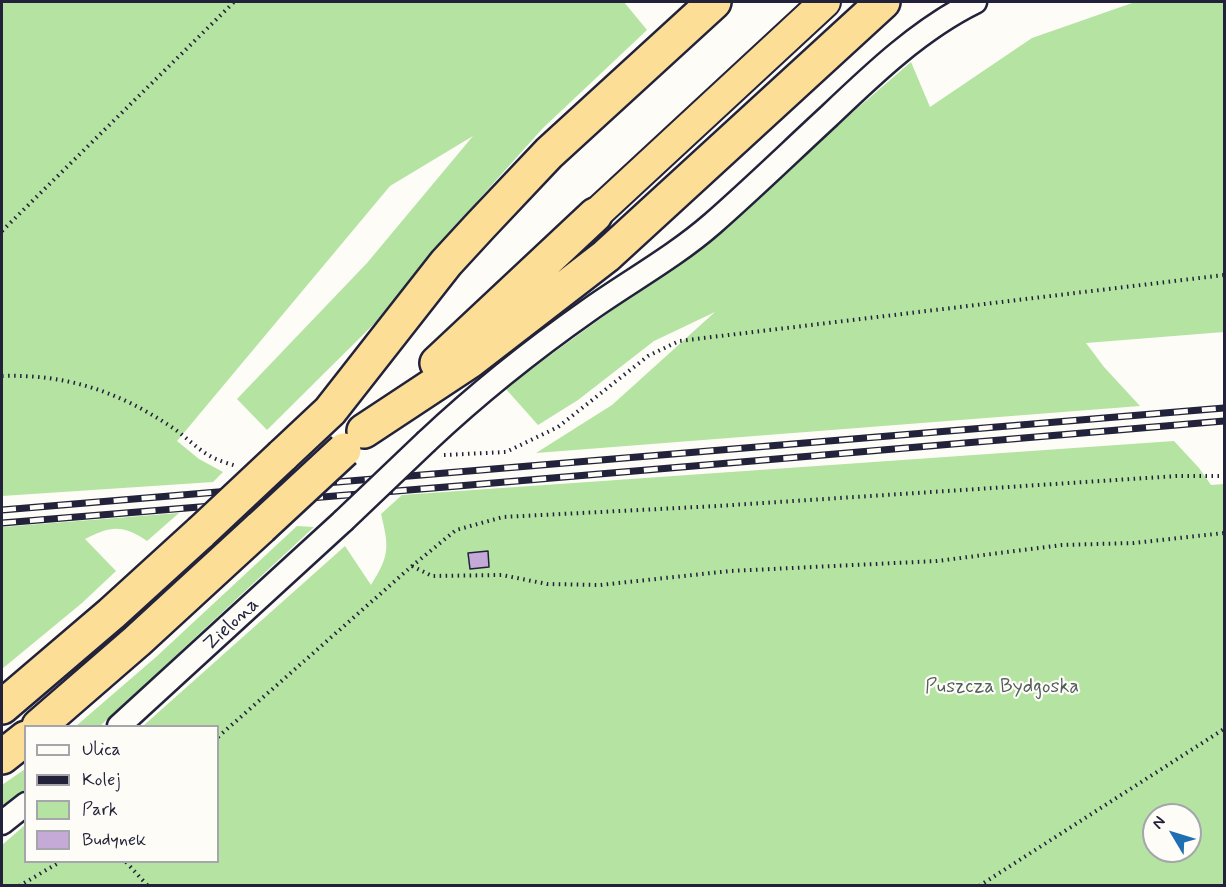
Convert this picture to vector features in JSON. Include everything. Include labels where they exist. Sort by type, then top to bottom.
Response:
[{"type":"highway","points":[[2,707],[111,614],[330,411],[446,263],[481,225],[564,139],[714,2]]},
{"type":"highway","points":[[40,725],[129,648],[354,441],[825,2]]},
{"type":"highway","points":[[354,441],[470,361],[606,256],[883,2]]},
{"type":"highway","points":[[2,757],[24,740]]},
{"type":"street","name":"Zielona","points":[[120,725],[344,521],[466,404],[524,357],[590,309],[654,269],[711,225],[861,85],[906,47],[954,12],[975,2]]},
{"type":"street","points":[[2,823],[24,806]]},
{"type":"path","points":[[2,231],[234,2]]},
{"type":"path","points":[[648,356],[679,341],[1224,275]]},
{"type":"path","points":[[2,376],[44,378],[82,384],[123,398],[182,434]]},
{"type":"path","points":[[219,735],[456,530],[502,517],[705,507],[1177,476],[1224,476]]},
{"type":"path","points":[[412,566],[432,576],[502,576],[547,584],[600,585],[730,571],[937,561],[1062,545],[1134,543],[1224,533]]},
{"type":"path","points":[[979,885],[1224,729]]},
{"type":"path","points":[[19,885],[57,863]]},
{"type":"path","points":[[128,863],[148,885]]},
{"type":"green space","points":[[2,2],[624,2],[647,30],[543,128],[481,197],[396,302],[267,430],[237,399],[367,263],[473,136],[390,186],[177,441],[199,459],[223,472],[213,482],[2,496]]},
{"type":"green space","points":[[1135,2],[1224,2],[1224,332],[1086,343],[1104,367],[1140,406],[536,453],[612,405],[715,312],[654,341],[578,400],[538,425],[505,388],[640,290],[911,62],[930,107],[1032,38]]},
{"type":"green space","name":"Puszcza Bydgoska","points":[[1174,441],[1211,485],[1224,484],[1224,885],[2,886],[2,845],[24,826],[24,863],[219,863],[219,725],[144,725],[345,546],[371,585],[385,558],[385,535],[381,514],[402,495]]},
{"type":"green space","points":[[179,513],[147,541],[123,529],[109,529],[85,539],[116,571],[82,603],[2,669],[2,527]]},
{"type":"green space","points":[[297,526],[314,527],[101,725],[77,725],[156,657]]},
{"type":"green space","points":[[24,770],[24,791],[2,809],[2,785]]},
{"type":"building","points":[[488,551],[489,567],[470,569],[468,553]]},
{"type":"railway","points":[[2,510],[1224,408]]},
{"type":"railway","points":[[2,523],[1224,421]]}]
